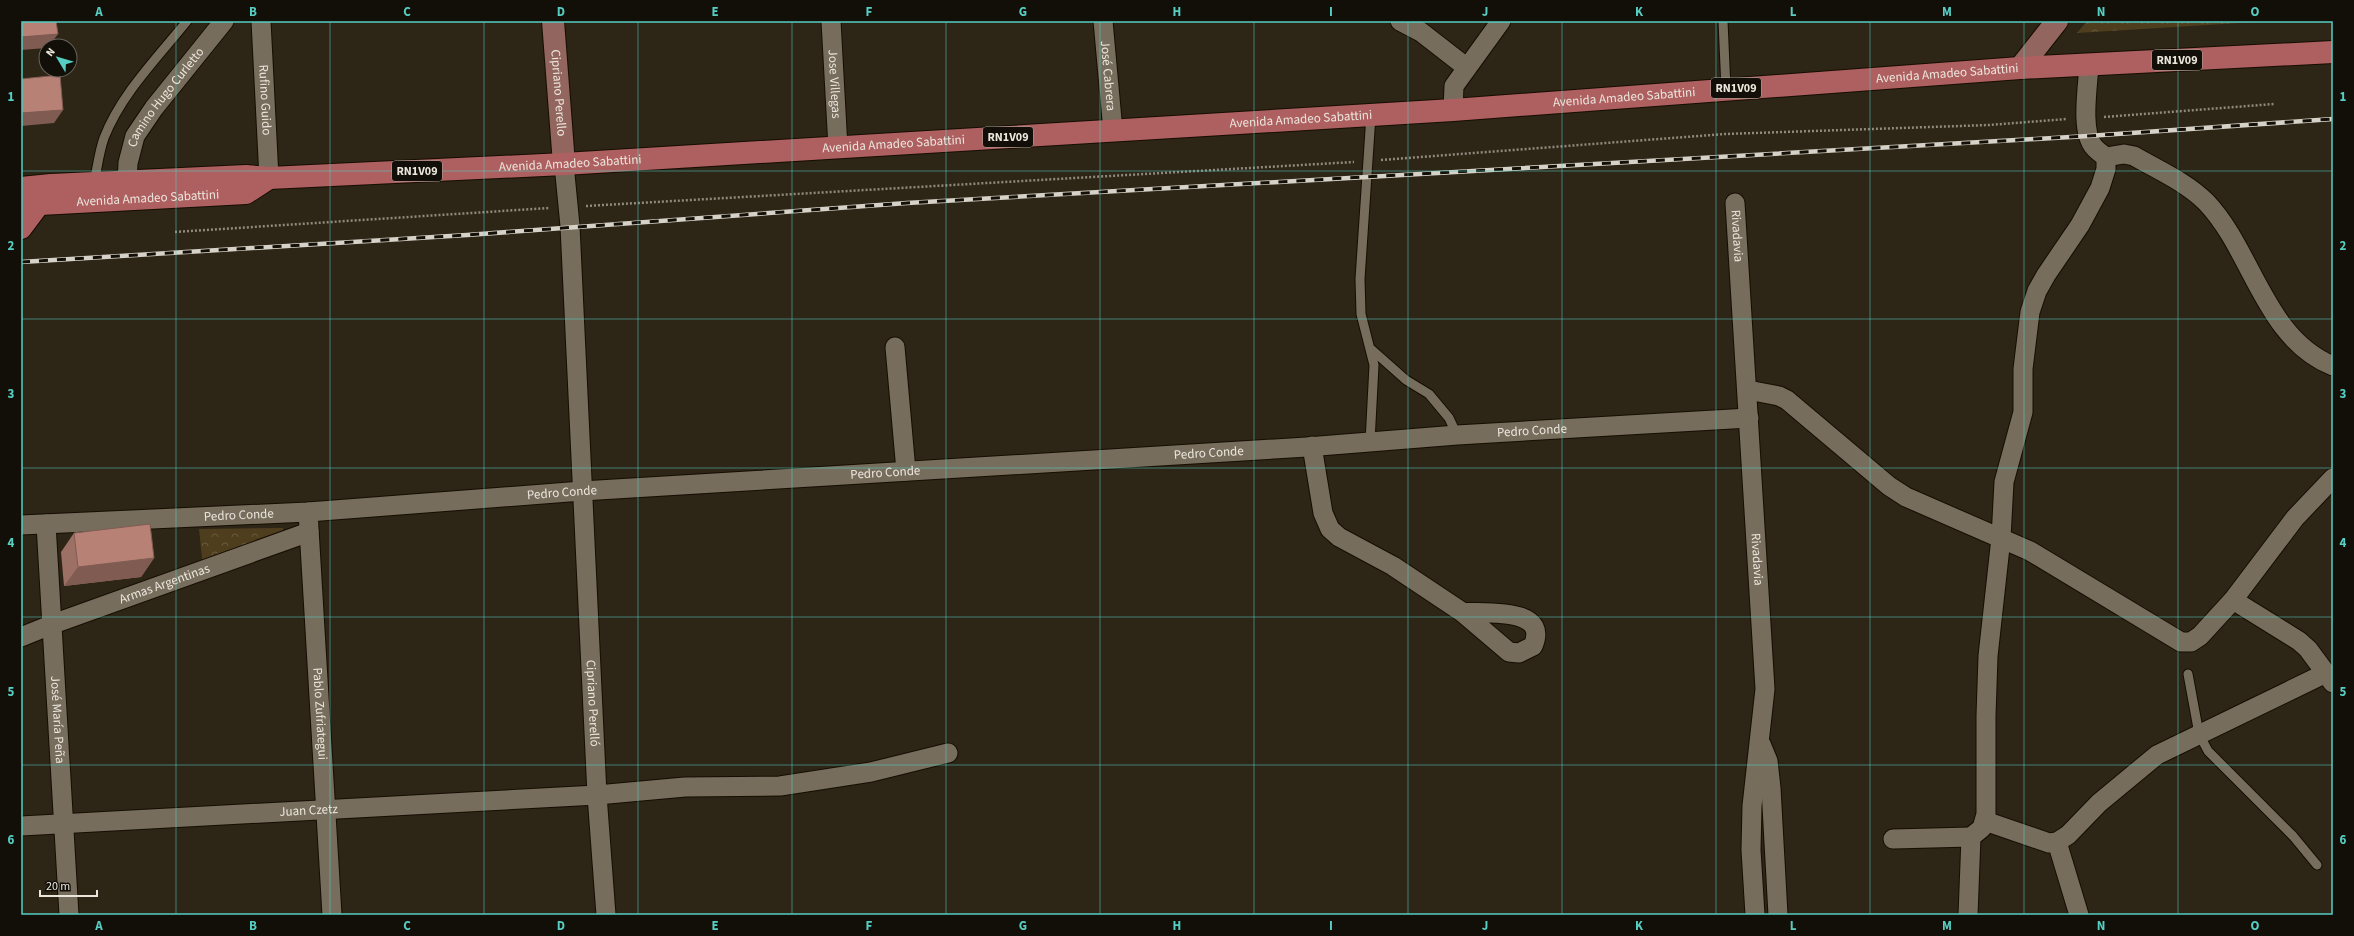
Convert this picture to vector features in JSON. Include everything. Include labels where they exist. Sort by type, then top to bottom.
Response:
[{"type":"main road","name":"Cipriano Perello","points":[[553,21],[564,164]]},
{"type":"main road","points":[[2020,68],[2058,21]]},
{"type":"main road","name":"Avenida Amadeo Sabattini","points":[[21,188],[50,185],[127,183],[246,176],[269,178],[564,164],[838,148],[1453,110],[2020,68],[2333,52]]},
{"type":"main road","name":"Avenida Amadeo Sabattini","points":[[30,205],[246,193],[269,178]]},
{"type":"main road","points":[[21,228],[30,205]]},
{"type":"street","name":"Camino Hugo Curletto","points":[[127,183],[128,163],[135,136],[154,108],[224,21]]},
{"type":"street","name":"Rufino Guido","points":[[261,21],[269,178]]},
{"type":"street","name":"Jose Villegas","points":[[832,21],[838,148]]},
{"type":"street","name":"José Cabrera","points":[[1103,21],[1112,131]]},
{"type":"street","points":[[1400,21],[1421,32],[1466,67]]},
{"type":"street","points":[[1453,110],[1454,86],[1466,67],[1501,21]]},
{"type":"street","points":[[2089,64],[2086,118],[2088,136],[2093,147],[2106,157],[2124,154],[2134,156],[2192,190],[2206,203],[2222,222],[2286,329],[2303,347],[2321,360],[2333,366]]},
{"type":"street","points":[[1892,839],[1970,836],[1982,828],[1985,821],[1988,656],[2001,538],[2004,482],[2023,412],[2023,369],[2030,312],[2037,292],[2046,275],[2076,230],[2100,188],[2106,169],[2106,157]]},
{"type":"street","name":"Cipriano Perelló","points":[[564,164],[568,207],[597,795],[606,915]]},
{"type":"street","name":"Rivadavia","points":[[1735,203],[1750,418],[1765,689],[1752,806],[1751,850],[1755,915]]},
{"type":"street","points":[[895,347],[906,471]]},
{"type":"street","points":[[1748,390],[1779,396],[1788,400],[1888,486],[1906,497],[2001,538],[2050,562],[2181,642],[2191,642],[2200,636],[2233,600],[2295,518],[2333,478]]},
{"type":"street","name":"Pedro Conde","points":[[21,525],[308,512],[582,491],[1312,446],[1457,435],[1750,418]]},
{"type":"street","points":[[1312,446],[1323,513],[1330,529],[1339,537],[1393,566],[1462,612]]},
{"type":"street","name":"Pablo Zufriategui","points":[[308,512],[332,915]]},
{"type":"street","name":"José María Peña","points":[[46,524],[69,915]]},
{"type":"street","name":"Armas Argentinas","points":[[21,637],[53,624],[309,532]]},
{"type":"street","points":[[1985,821],[2049,843],[2057,842],[2068,835],[2098,803],[2157,755],[2199,734],[2329,678],[2299,641],[2233,600]]},
{"type":"street","points":[[1760,740],[1768,761],[1771,788],[1778,915]]},
{"type":"street","name":"Juan Czetz","points":[[21,826],[597,795],[685,787],[780,786],[871,772],[948,753]]},
{"type":"street","points":[[1968,915],[1970,836]]},
{"type":"street","points":[[2057,842],[2079,915]]},
{"type":"lane","points":[[94,184],[104,139],[114,118],[128,95],[188,21]]},
{"type":"lane","points":[[1723,21],[1726,89]]},
{"type":"lane","points":[[1370,442],[1374,365],[1361,314],[1360,279],[1364,250],[1367,162],[1371,115]]},
{"type":"lane","points":[[1371,349],[1406,380],[1429,394],[1449,418],[1457,435]]},
{"type":"lane","points":[[2188,674],[2199,734],[2208,751],[2293,836],[2317,865]]},
{"type":"path","points":[[175,232],[568,207],[1367,162],[1725,134],[1989,125],[2274,104]]},
{"type":"green space","points":[[2087,21],[2272,21],[2077,33]]},
{"type":"green space","points":[[283,528],[283,536],[203,567],[199,529]]},
{"type":"building","points":[[21,21],[56,21],[58,34],[21,37]]},
{"type":"building","points":[[38,77],[60,78],[63,110],[21,113],[21,79]]},
{"type":"building","points":[[150,524],[154,558],[78,567],[74,533]]},
{"type":"railway","points":[[21,262],[467,235],[907,203],[2088,136],[2333,119]]}]
